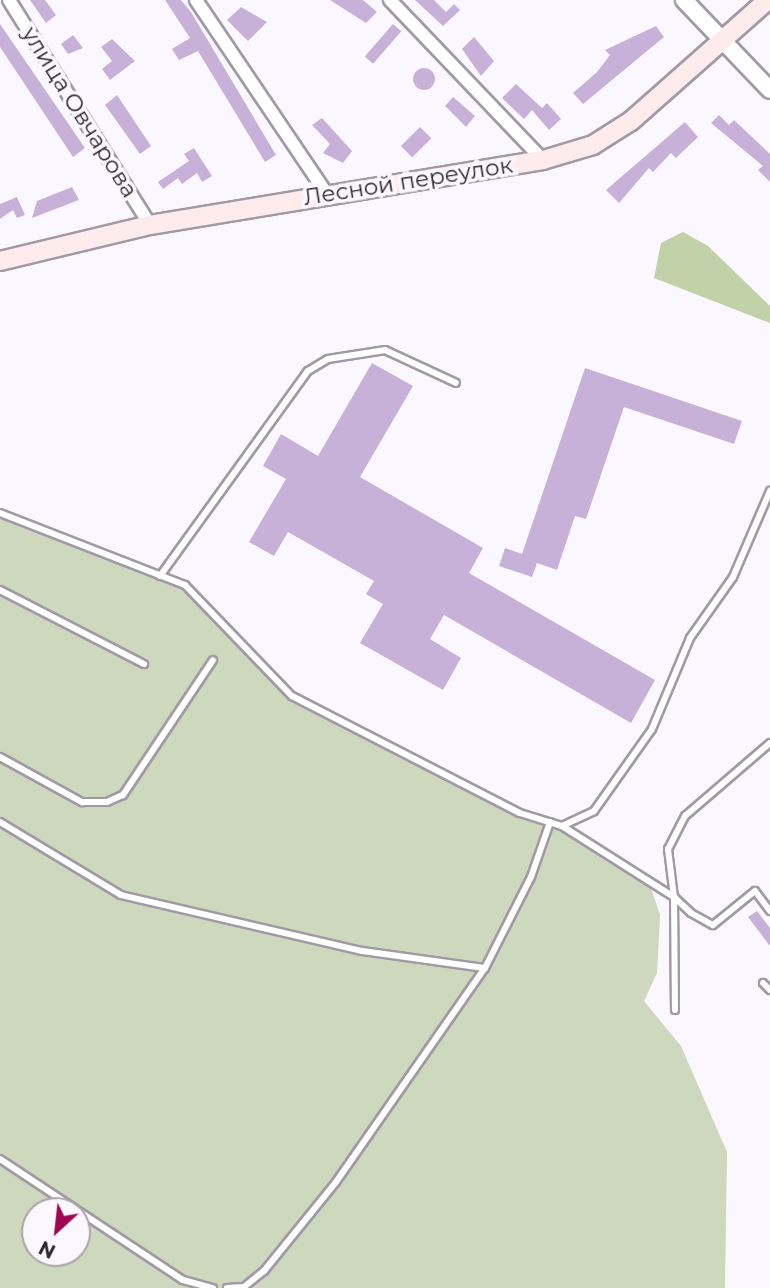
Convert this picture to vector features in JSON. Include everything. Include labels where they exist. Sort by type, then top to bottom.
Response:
[{"type":"main road","name":"Лесной переулок","points":[[0,261],[150,225],[326,193],[543,160],[593,145],[631,121],[768,0]]},
{"type":"street","name":"улица Овчарова","points":[[9,0],[150,225]]},
{"type":"street","points":[[196,0],[326,193]]},
{"type":"street","points":[[390,0],[543,160]]},
{"type":"street","points":[[684,0],[770,90]]},
{"type":"lane","points":[[160,576],[308,371],[328,359],[385,350],[456,383]]},
{"type":"lane","points":[[562,826],[594,811],[652,729],[691,638],[733,578],[770,491]]},
{"type":"lane","points":[[0,513],[185,585],[302,702],[562,826],[713,925],[755,891],[770,911]]},
{"type":"lane","points":[[0,590],[144,664]]},
{"type":"lane","points":[[0,757],[82,802],[107,802],[123,795],[213,660]]},
{"type":"lane","points":[[675,1010],[672,831],[770,743]]},
{"type":"lane","points":[[0,822],[121,895],[362,951],[485,968]]},
{"type":"lane","points":[[228,1288],[244,1287],[264,1272],[485,968],[531,877],[550,822]]},
{"type":"lane","points":[[763,983],[770,990]]},
{"type":"lane","points":[[0,1159],[183,1280],[213,1288]]},
{"type":"green space","points":[[683,232],[708,246],[770,306],[770,323],[654,278],[661,243]]},
{"type":"green space","points":[[0,513],[185,585],[292,696],[520,813],[562,826],[650,885],[660,915],[657,973],[644,1001],[681,1046],[727,1152],[725,1288],[0,1288]]},
{"type":"building","points":[[30,0],[45,0],[56,15],[46,23]]},
{"type":"building","points":[[165,0],[181,0],[191,12],[276,155],[265,162],[198,51],[179,60],[172,49],[190,38]]},
{"type":"building","points":[[330,0],[363,0],[377,12],[366,23]]},
{"type":"building","points":[[415,0],[434,0],[446,12],[454,4],[460,10],[443,26]]},
{"type":"building","points":[[241,7],[267,22],[248,41],[227,20]]},
{"type":"building","points":[[0,24],[85,148],[73,157],[0,47]]},
{"type":"building","points":[[393,24],[401,31],[373,64],[365,56]]},
{"type":"building","points":[[656,26],[664,37],[583,104],[573,93],[597,72],[610,55],[605,50]]},
{"type":"building","points":[[73,35],[83,48],[68,54],[61,44]]},
{"type":"building","points":[[474,37],[494,61],[481,76],[462,49]]},
{"type":"building","points":[[112,39],[135,61],[110,80],[102,69],[112,61],[101,47]]},
{"type":"building","points":[[424,68],[432,71],[435,79],[432,87],[424,90],[416,87],[413,79],[416,71]]},
{"type":"building","points":[[516,84],[542,108],[547,103],[561,119],[549,130],[532,110],[524,119],[502,98]]},
{"type":"building","points":[[117,95],[151,146],[140,154],[105,105]]},
{"type":"building","points":[[453,97],[475,116],[466,127],[445,106]]},
{"type":"building","points":[[719,115],[729,125],[734,120],[770,154],[770,182],[758,170],[763,166],[711,123]]},
{"type":"building","points":[[322,118],[352,151],[343,163],[323,153],[330,144],[312,125]]},
{"type":"building","points":[[685,122],[698,137],[676,158],[671,153],[653,172],[649,168],[619,203],[606,190]]},
{"type":"building","points":[[420,127],[431,138],[412,157],[401,146]]},
{"type":"building","points":[[194,148],[212,176],[202,182],[197,173],[182,184],[178,178],[163,189],[158,182],[189,161],[184,154]]},
{"type":"building","points":[[72,187],[79,200],[32,218],[37,201]]},
{"type":"building","points":[[17,197],[25,215],[17,218],[13,210],[0,219],[0,204]]},
{"type":"building","points":[[372,363],[413,386],[360,477],[483,548],[469,573],[655,680],[631,723],[444,615],[430,639],[461,658],[443,690],[360,643],[383,604],[366,594],[374,581],[288,532],[274,556],[249,542],[286,479],[263,466],[281,434],[318,456]]},
{"type":"building","points":[[585,368],[742,421],[734,444],[624,407],[586,519],[575,516],[557,570],[537,563],[532,577],[499,566],[505,548],[522,554]]},
{"type":"building","points":[[757,911],[770,928],[770,946],[748,917]]}]
